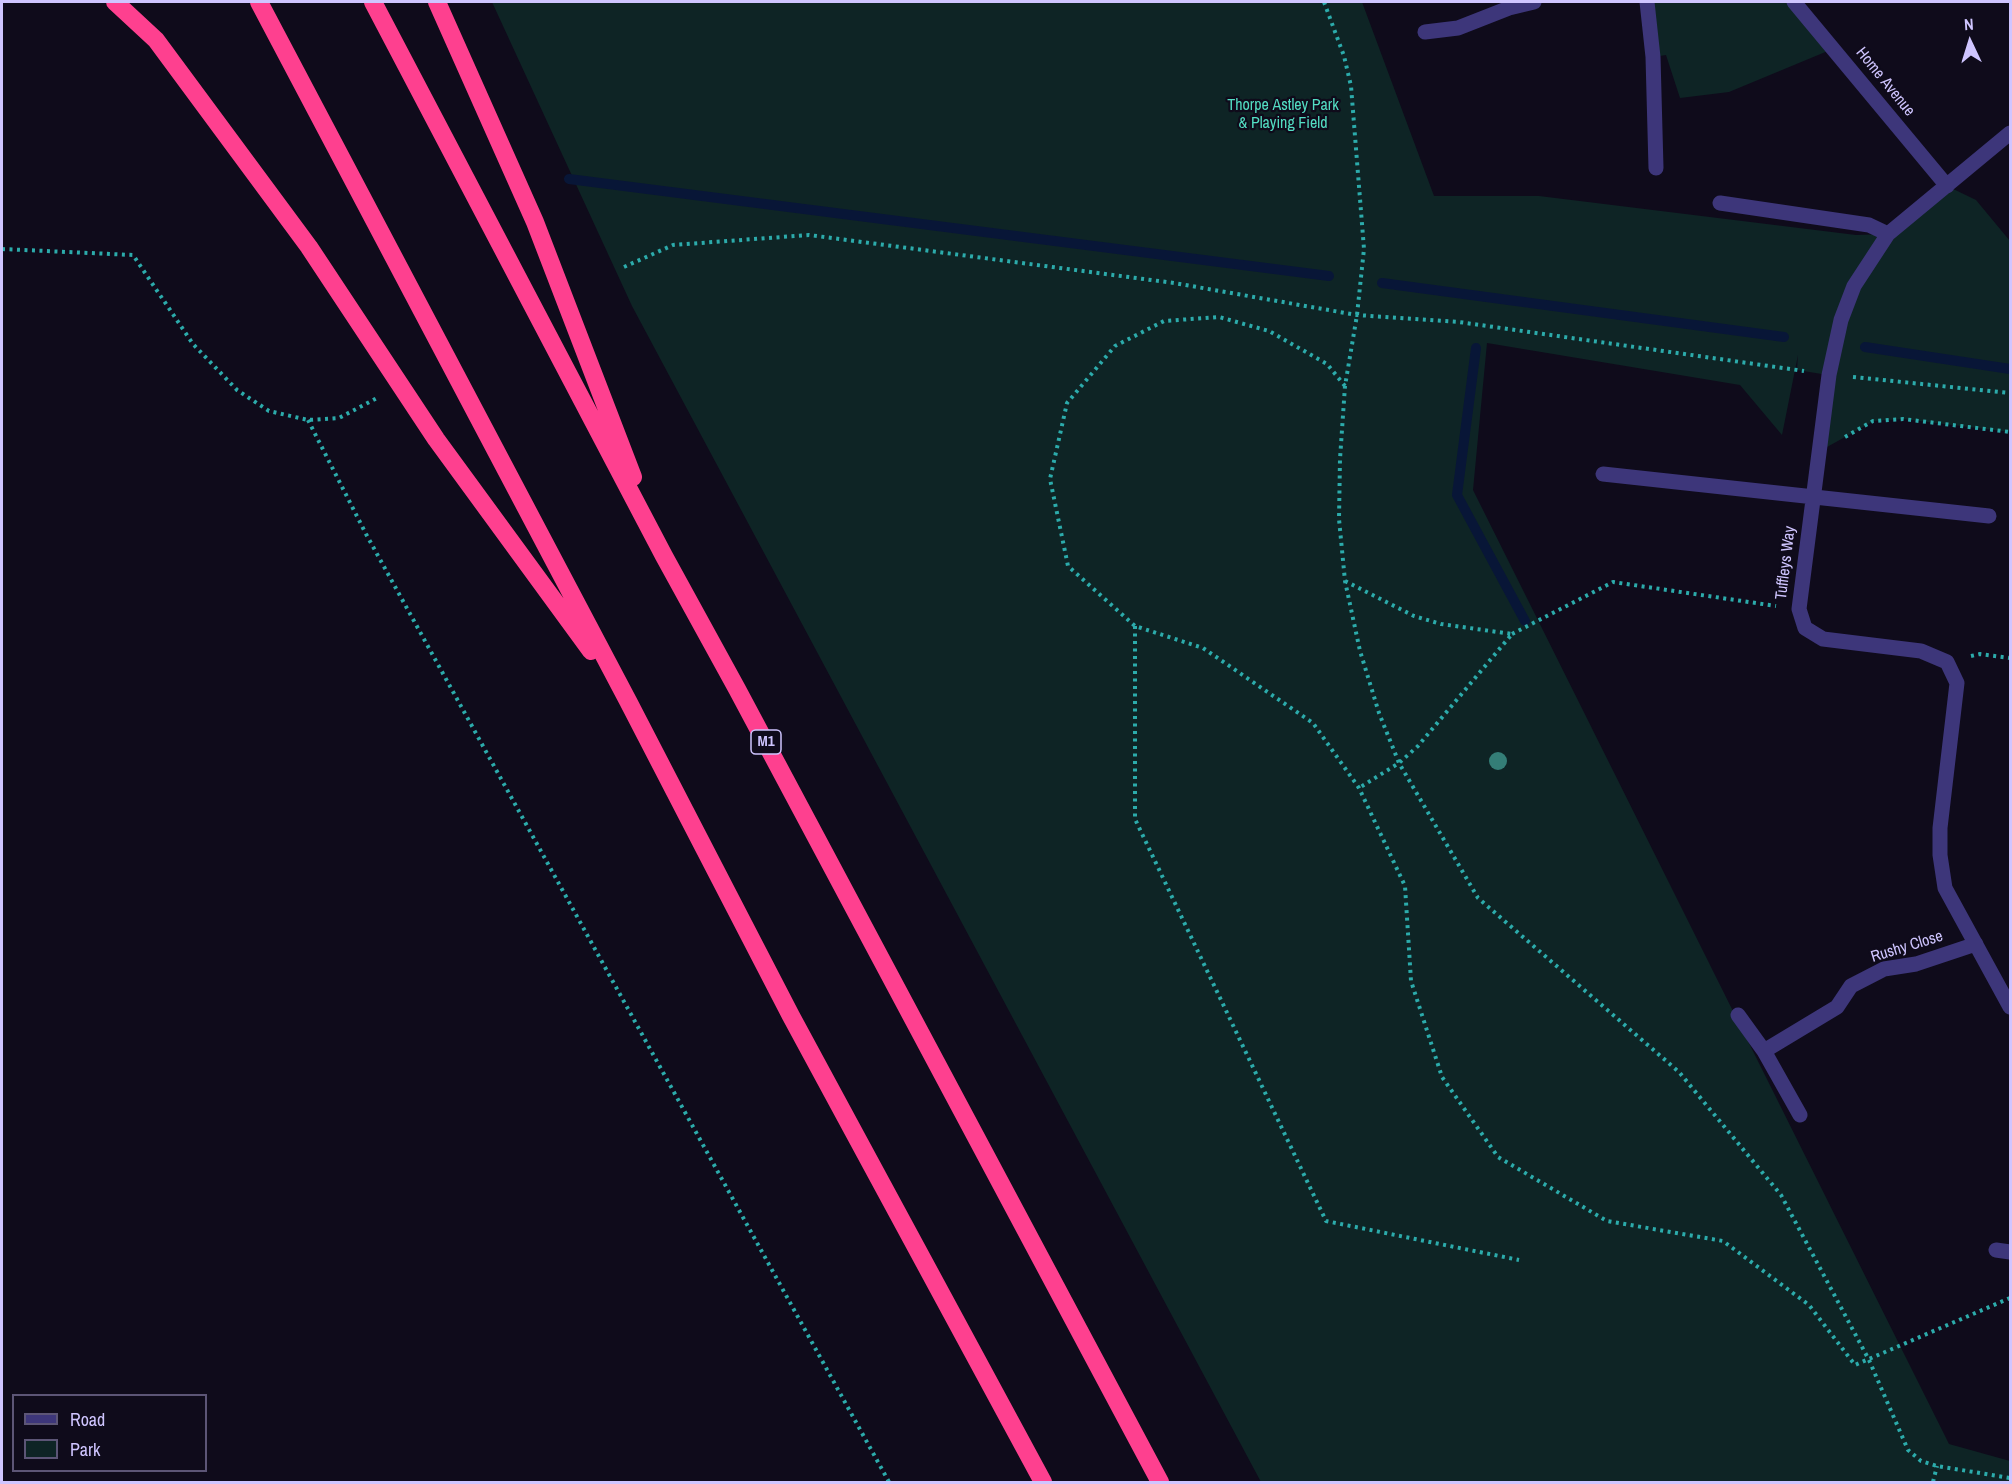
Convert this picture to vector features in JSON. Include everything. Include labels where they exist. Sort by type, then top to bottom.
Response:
[{"type":"highway","points":[[115,2],[156,39],[309,247],[436,439],[628,701]]},
{"type":"highway","points":[[260,2],[791,1016],[1043,1482]]},
{"type":"highway","name":"M1","points":[[373,2],[664,555],[738,689],[1160,1482]]},
{"type":"highway","points":[[437,2],[536,222],[664,555]]},
{"type":"street","points":[[1425,32],[1458,28],[1509,8],[1534,2]]},
{"type":"street","points":[[1647,2],[1653,57],[1656,168]]},
{"type":"street","name":"Home Avenue","points":[[1794,2],[1947,186]]},
{"type":"street","name":"Tuffleys Way","points":[[1947,662],[1921,651],[1823,639],[1805,628],[1798,609],[1829,375],[1841,320],[1854,286],[1888,234],[2010,132]]},
{"type":"street","points":[[1720,203],[1869,225],[1888,234]]},
{"type":"street","points":[[1603,474],[1989,516]]},
{"type":"street","points":[[1947,662],[1957,683],[1940,828],[1940,855],[1946,888],[2010,1007]]},
{"type":"street","name":"Rushy Close","points":[[1764,1051],[1837,1007],[1851,986],[1884,969],[1916,964],[1976,944]]},
{"type":"street","points":[[1738,1016],[1764,1051],[1800,1115]]},
{"type":"path","points":[[1324,2],[1344,56],[1352,86],[1364,249],[1357,315],[1345,386],[1340,459],[1339,519],[1344,581],[1360,651],[1379,713],[1399,763],[1478,898],[1678,1072],[1781,1194],[1869,1360],[1908,1450],[1921,1461],[1938,1466],[2010,1478]]},
{"type":"path","points":[[624,267],[673,245],[809,235],[1174,283],[1357,315],[1459,322],[1829,375],[2010,393]]},
{"type":"path","points":[[2,249],[133,255],[193,344],[237,390],[269,411],[308,420],[339,418],[378,398]]},
{"type":"path","points":[[1345,386],[1327,364],[1269,331],[1219,317],[1164,321],[1115,346],[1067,403],[1050,479],[1068,567],[1135,626],[1203,648],[1313,723],[1359,788],[1405,886],[1411,981],[1442,1077],[1498,1157],[1607,1221],[1723,1241],[1809,1305],[1855,1365],[2010,1298]]},
{"type":"path","points":[[1818,452],[1873,421],[1903,419],[2010,432]]},
{"type":"path","points":[[308,420],[366,534],[889,1482]]},
{"type":"path","points":[[1344,581],[1414,616],[1441,624],[1512,634]]},
{"type":"path","points":[[1359,788],[1399,763],[1418,746],[1512,634],[1613,582],[1798,609]]},
{"type":"path","points":[[1135,626],[1135,819],[1326,1221],[1519,1260]]},
{"type":"path","points":[[1947,662],[1980,654],[2010,658]]},
{"type":"path","points":[[1933,1482],[1938,1466]]},
{"type":"green space","name":"Thorpe Astley Park & Playing Field","points":[[492,2],[1362,2],[1434,196],[1539,196],[1856,235],[1888,234],[1947,186],[1976,200],[2010,241],[2010,432],[1903,419],[1874,421],[1818,452],[1828,375],[1797,370],[1798,355],[1782,435],[1740,385],[1487,343],[1473,490],[1949,1444],[2010,1461],[2010,1482],[1261,1482],[632,306]]},
{"type":"green space","points":[[1647,2],[1794,2],[1835,48],[1729,92],[1680,98],[1666,55],[1653,57]]},
{"type":"waterway","points":[[569,179],[1329,276]]},
{"type":"waterway","points":[[1382,283],[1784,337]]},
{"type":"waterway","points":[[1865,347],[2010,369]]},
{"type":"waterway","points":[[1476,348],[1457,495],[1525,621]]}]
